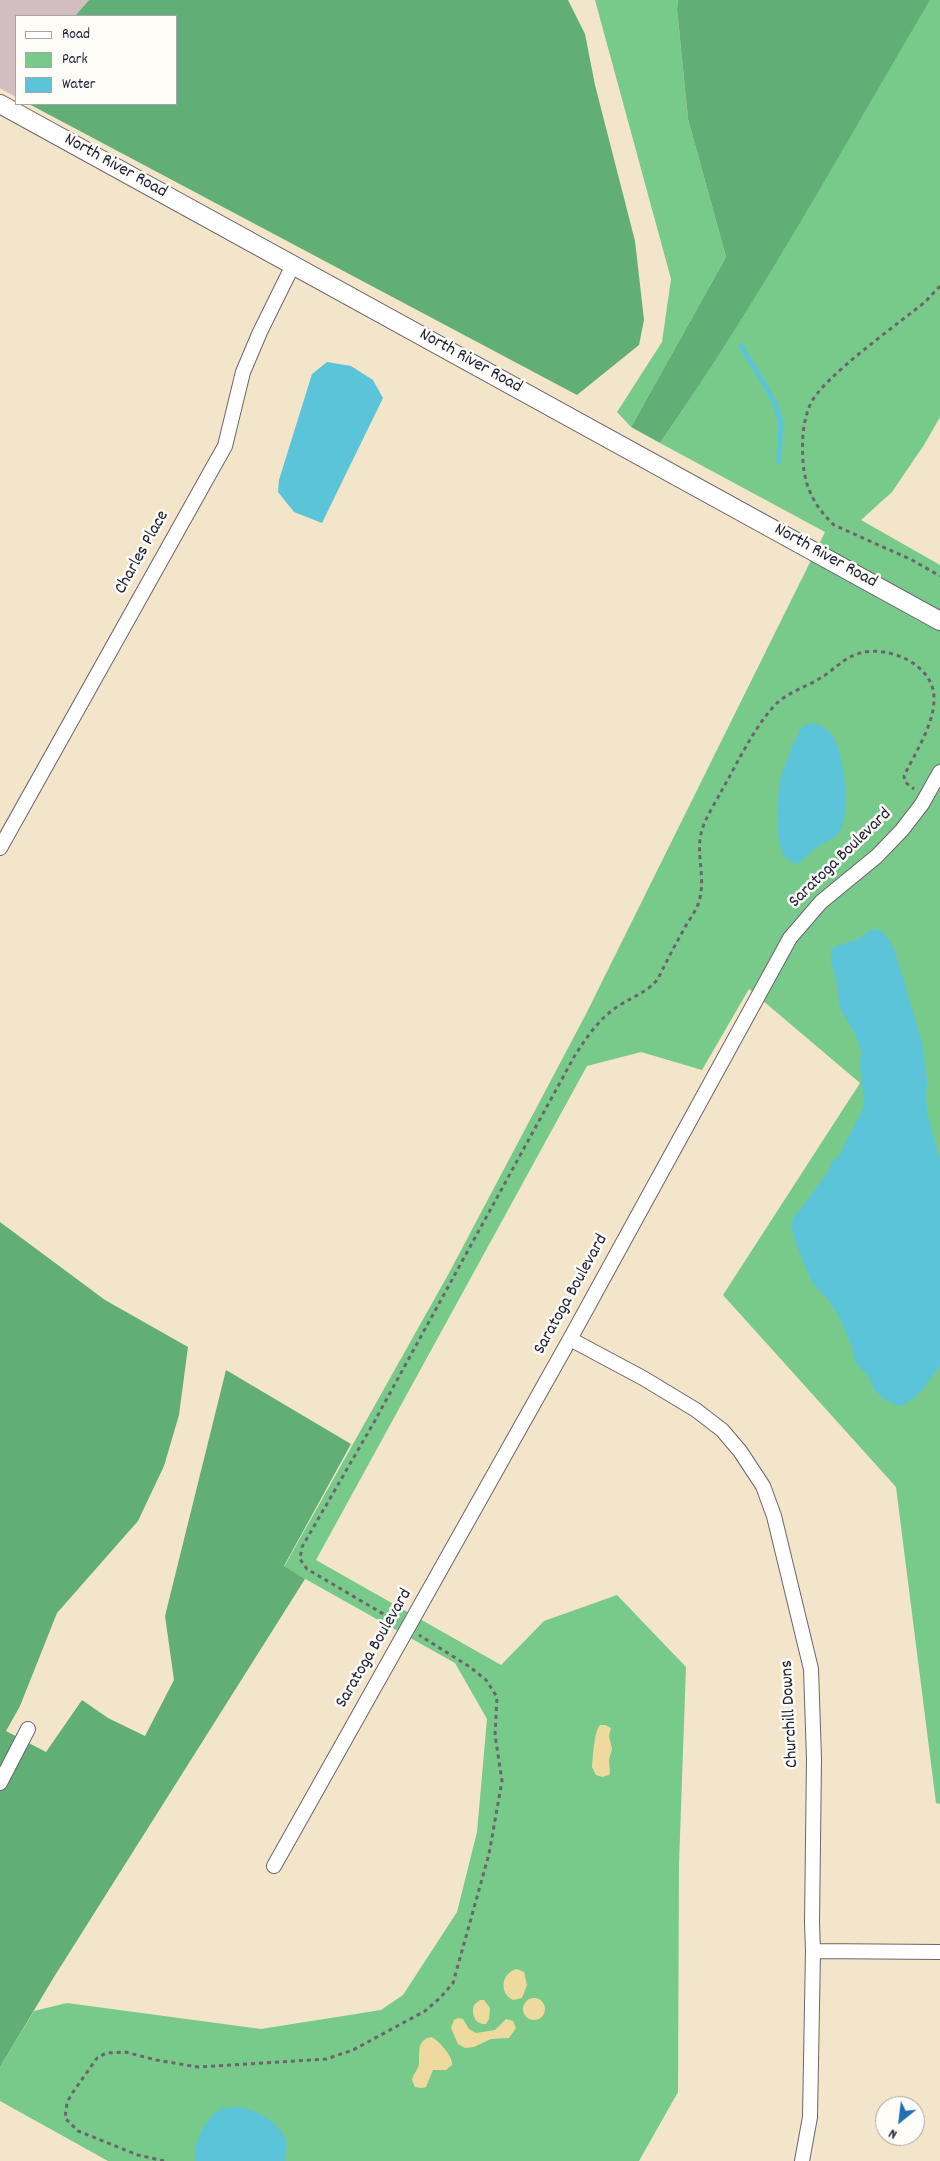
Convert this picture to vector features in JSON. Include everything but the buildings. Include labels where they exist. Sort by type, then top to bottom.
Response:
[{"type":"street","name":"North River Road","points":[[0,104],[940,621]]},
{"type":"street","name":"Charles Place","points":[[0,848],[225,446],[243,372],[260,332],[293,265]]},
{"type":"street","name":"Saratoga Boulevard","points":[[274,1866],[570,1339],[790,938],[821,902],[877,856],[902,830],[927,796],[940,772]]},
{"type":"street","name":"Churchill Downs","points":[[570,1339],[643,1378],[696,1410],[722,1430],[740,1450],[763,1486],[776,1525],[811,1669],[814,1734],[812,1923],[814,1951],[810,2116],[802,2161]]},
{"type":"street","points":[[0,1783],[28,1729]]},
{"type":"street","points":[[814,1951],[940,1952]]},
{"type":"path","points":[[940,286],[926,301],[824,386],[810,404],[802,441],[806,486],[817,506],[826,517],[834,524],[912,560],[940,576]]},
{"type":"path","points":[[164,2161],[138,2155],[78,2131],[65,2118],[67,2103],[71,2095],[97,2058],[106,2053],[125,2052],[156,2060],[198,2067],[326,2058],[353,2050],[424,2011],[440,1998],[453,1982],[487,1862],[501,1788],[501,1772],[495,1735],[497,1697],[486,1680],[470,1668],[307,1569],[300,1559],[302,1547],[373,1424],[574,1057],[587,1037],[603,1019],[620,1005],[639,996],[658,979],[698,904],[702,889],[700,845],[703,826],[751,738],[775,705],[786,696],[821,678],[846,658],[861,652],[880,651],[895,655],[922,670],[932,685],[934,698],[932,712],[926,731],[904,776],[905,782],[927,796]]},
{"type":"shaded area","points":[[0,0],[89,0],[76,15],[15,15],[15,96],[0,88]]},
{"type":"green space","points":[[89,0],[568,0],[585,34],[595,85],[635,241],[644,320],[639,345],[577,395],[31,105],[178,105],[178,15],[76,15]]},
{"type":"green space","points":[[595,0],[678,0],[677,9],[688,119],[726,257],[631,427],[617,412],[662,342],[671,279]]},
{"type":"green space","points":[[678,0],[930,0],[766,280],[660,443],[631,427],[726,257],[688,119],[677,9]]},
{"type":"green space","points":[[923,0],[940,0],[940,417],[924,445],[892,492],[861,520],[940,565],[940,1804],[936,1803],[896,1487],[723,1295],[860,1083],[749,989],[702,1070],[641,1052],[587,1066],[316,1560],[501,1665],[544,1621],[617,1595],[686,1667],[679,1864],[678,2092],[639,2161],[108,2161],[0,2101],[0,2067],[34,2011],[67,2003],[261,2029],[381,2010],[403,1995],[457,1912],[477,1832],[487,1719],[455,1663],[284,1567],[449,1273],[586,1014],[825,532],[660,443],[696,390],[764,280]]},
{"type":"green space","points":[[0,1222],[105,1300],[188,1347],[179,1415],[164,1466],[138,1521],[57,1613],[20,1706],[6,1731],[46,1752],[82,1700],[108,1718],[145,1736],[174,1680],[165,1616],[226,1370],[351,1444],[284,1566],[305,1579],[54,1977],[0,2067]]},
{"type":"sand","points":[[600,1725],[611,1728],[609,1736],[612,1749],[609,1760],[609,1775],[602,1777],[596,1775],[592,1767],[595,1739]]},
{"type":"sand","points":[[517,1969],[524,1972],[527,1985],[522,1998],[513,2000],[505,1993],[504,1983],[508,1974]]},
{"type":"sand","points":[[534,1998],[542,2001],[545,2009],[542,2017],[534,2020],[526,2017],[523,2009],[526,2001]]},
{"type":"sand","points":[[480,2000],[484,2000],[490,2008],[489,2019],[486,2024],[479,2023],[474,2015],[474,2005]]},
{"type":"sand","points":[[458,2018],[463,2019],[469,2029],[476,2033],[495,2030],[506,2019],[513,2021],[516,2028],[509,2038],[491,2039],[474,2047],[465,2048],[458,2044],[451,2028],[454,2020]]},
{"type":"sand","points":[[431,2037],[438,2041],[445,2049],[451,2058],[452,2065],[446,2070],[433,2070],[426,2087],[415,2087],[412,2080],[419,2064],[421,2044]]},
{"type":"water","points":[[327,362],[351,366],[373,380],[383,398],[322,523],[294,512],[278,492],[279,480],[312,374]]},
{"type":"water","points":[[814,723],[822,726],[829,732],[837,744],[845,781],[846,807],[842,827],[838,834],[813,850],[799,864],[785,857],[779,841],[777,818],[778,794],[781,777],[789,753],[800,730],[804,725]]},
{"type":"water","points":[[876,929],[885,934],[894,948],[922,1042],[927,1081],[926,1099],[928,1116],[940,1161],[940,1365],[911,1401],[899,1406],[883,1399],[874,1389],[869,1377],[855,1362],[853,1350],[840,1318],[830,1302],[813,1284],[798,1250],[791,1226],[793,1219],[826,1175],[833,1160],[837,1159],[864,1105],[860,1063],[861,1050],[856,1036],[840,1008],[835,974],[831,964],[831,950]]},
{"type":"water","points":[[239,2107],[265,2117],[277,2126],[285,2137],[285,2161],[196,2161],[195,2148],[197,2141],[214,2113],[221,2109]]},
{"type":"waterway","points":[[741,346],[769,393],[781,421],[779,461]]}]
